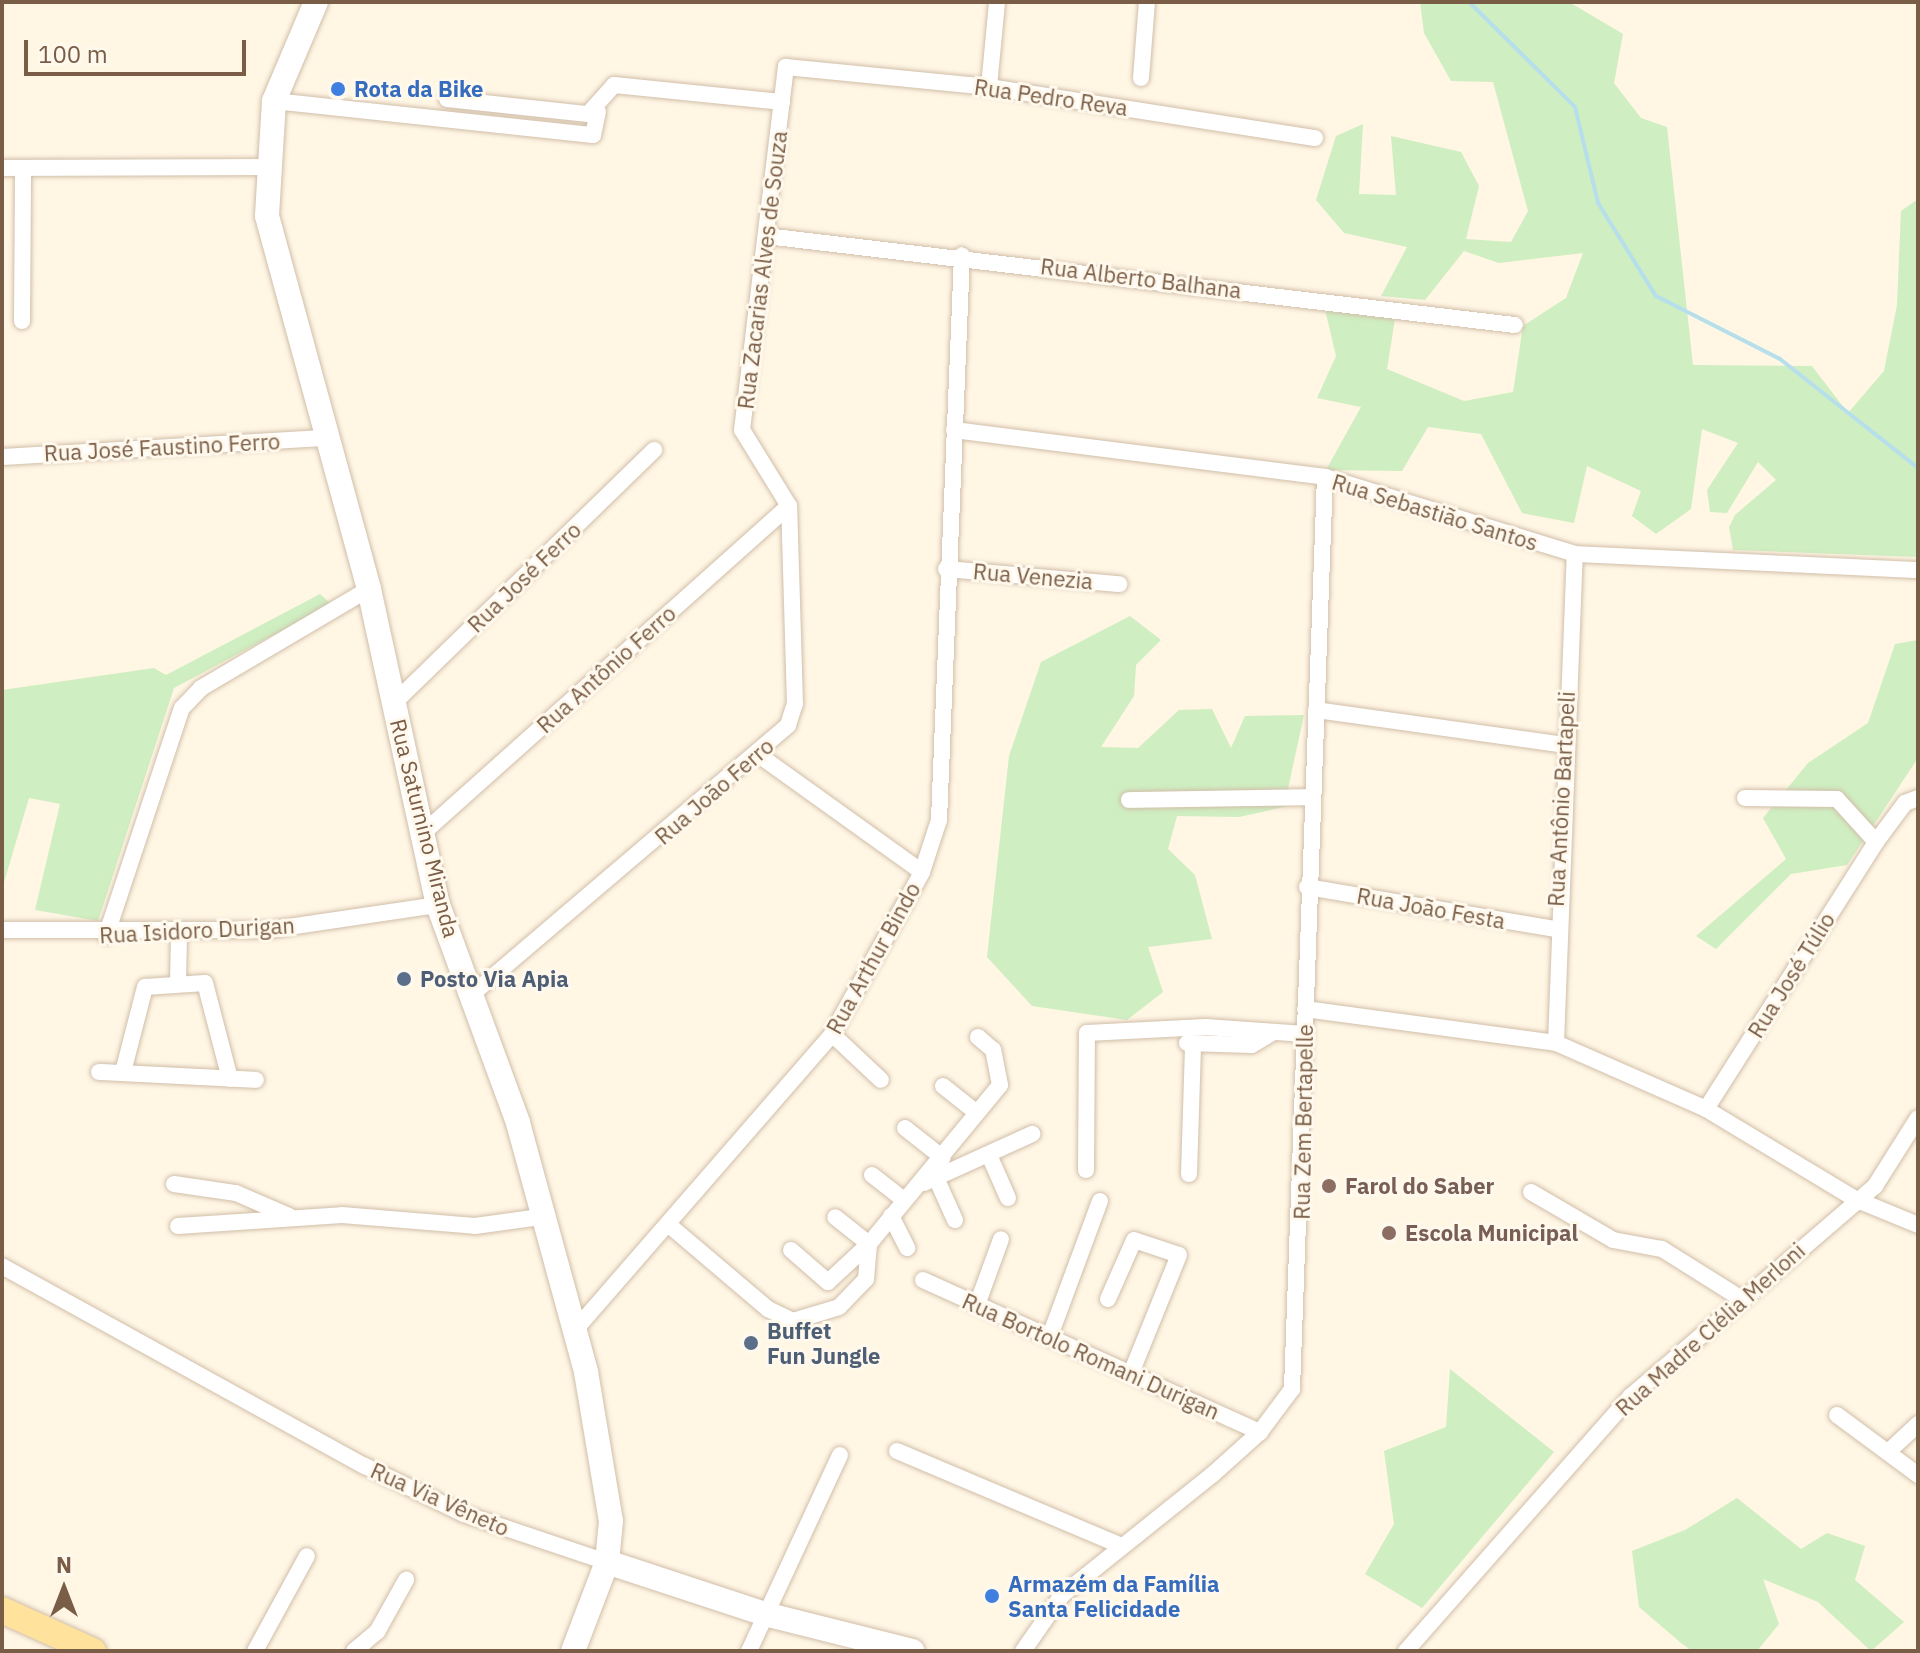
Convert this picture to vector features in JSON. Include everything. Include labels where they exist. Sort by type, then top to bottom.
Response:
[{"type":"main road","name":"Rua Saturnino Miranda","points":[[316,2],[274,101],[265,167],[267,216],[323,438],[369,589],[438,905],[547,1216],[610,1485],[607,1562],[573,1651]]},
{"type":"main road","name":"Rua Via Vêneto","points":[[607,1562],[765,1614],[912,1651]]},
{"type":"main road","points":[[2,1610],[93,1651]]},
{"type":"main road","points":[[2,1629],[57,1651]]},
{"type":"street","points":[[989,87],[997,2]]},
{"type":"street","points":[[1141,78],[1147,2]]},
{"type":"street","name":"Rua Pedro Reva","points":[[786,67],[989,87],[1315,138]]},
{"type":"street","name":"Rua Zacarias Alves de Souza","points":[[786,67],[742,430],[789,506]]},
{"type":"street","points":[[274,101],[593,135],[598,112],[614,85],[782,102]]},
{"type":"street","points":[[447,99],[598,112]]},
{"type":"street","points":[[2,168],[265,167]]},
{"type":"street","points":[[22,321],[23,168]]},
{"type":"street","name":"Rua Alberto Balhana","points":[[766,236],[962,255],[1515,325]]},
{"type":"street","name":"Rua Arthur Bindo","points":[[575,1330],[832,1034],[922,872],[939,820],[946,569],[962,255]]},
{"type":"street","name":"Rua Sebastião Santos","points":[[954,430],[1325,477],[1575,554],[1918,570]]},
{"type":"street","name":"Rua José Faustino Ferro","points":[[2,457],[323,438]]},
{"type":"street","name":"Rua José Ferro","points":[[394,703],[654,450]]},
{"type":"street","name":"Rua Zem Bertapelle","points":[[1023,1651],[1062,1595],[1260,1432],[1282,1407],[1295,1373],[1307,887],[1325,477]]},
{"type":"street","name":"Rua João Ferro","points":[[470,996],[760,756],[788,725],[795,704],[789,506]]},
{"type":"street","name":"Rua Antônio Ferro","points":[[423,833],[789,506]]},
{"type":"street","name":"Rua Antônio Bartapeli","points":[[1556,1043],[1555,929],[1575,554]]},
{"type":"street","name":"Rua Venezia","points":[[946,569],[1119,584]]},
{"type":"street","points":[[106,936],[182,708],[201,688],[369,589]]},
{"type":"street","points":[[1316,710],[1564,745]]},
{"type":"street","points":[[760,756],[922,872]]},
{"type":"street","points":[[1129,800],[1313,797]]},
{"type":"street","points":[[1745,798],[1837,799],[1876,842]]},
{"type":"street","name":"Rua José Túlio","points":[[1706,1109],[1876,842],[1905,803],[1918,798]]},
{"type":"street","name":"Rua João Festa","points":[[1307,887],[1555,929]]},
{"type":"street","name":"Rua Isidoro Durigan","points":[[2,930],[106,936],[268,930],[438,905]]},
{"type":"street","points":[[178,983],[179,935]]},
{"type":"street","points":[[123,1072],[145,987],[205,983],[230,1079]]},
{"type":"street","points":[[1305,1009],[1556,1043],[1706,1109],[1855,1199],[1918,1225]]},
{"type":"street","points":[[1086,1170],[1087,1033],[1168,1033],[1206,1027],[1305,1034]]},
{"type":"street","points":[[1168,1033],[1193,1047],[1252,1045],[1272,1033]]},
{"type":"street","points":[[832,1034],[881,1080]]},
{"type":"street","points":[[930,1181],[943,1158],[1000,1085],[1001,1069],[978,1037]]},
{"type":"street","points":[[1189,1174],[1193,1047]]},
{"type":"street","points":[[99,1072],[256,1080]]},
{"type":"street","points":[[943,1086],[977,1113]]},
{"type":"street","name":"Rua Madre Clélia Merloni","points":[[1406,1651],[1631,1396],[1884,1174],[1918,1118]]},
{"type":"street","points":[[905,1128],[943,1158]]},
{"type":"street","points":[[791,1250],[828,1282],[869,1244],[904,1200],[930,1181],[1032,1134]]},
{"type":"street","points":[[989,1155],[1008,1198]]},
{"type":"street","points":[[872,1175],[904,1200]]},
{"type":"street","points":[[930,1181],[955,1220]]},
{"type":"street","points":[[174,1184],[225,1190],[290,1217]]},
{"type":"street","points":[[1531,1192],[1613,1240],[1662,1249],[1740,1298]]},
{"type":"street","points":[[1050,1336],[1100,1201]]},
{"type":"street","points":[[178,1226],[290,1217],[475,1226],[547,1216]]},
{"type":"street","points":[[891,1216],[907,1248]]},
{"type":"street","points":[[835,1217],[869,1244]]},
{"type":"street","points":[[669,1225],[768,1309],[793,1321],[839,1307],[866,1279],[869,1244]]},
{"type":"street","points":[[977,1305],[1001,1239]]},
{"type":"street","points":[[1108,1299],[1134,1240],[1179,1255],[1131,1373]]},
{"type":"street","name":"Rua Via Vêneto","points":[[2,1266],[365,1466],[464,1514],[607,1562]]},
{"type":"street","name":"Rua Bortolo Romani Durigan","points":[[923,1280],[1260,1432]]},
{"type":"street","points":[[1837,1415],[1918,1475]]},
{"type":"street","points":[[1888,1452],[1918,1424]]},
{"type":"street","points":[[897,1451],[1120,1545]]},
{"type":"street","points":[[749,1651],[840,1455]]},
{"type":"street","points":[[255,1651],[307,1556]]},
{"type":"street","points":[[354,1651],[377,1632],[406,1580]]},
{"type":"green space","points":[[1420,2],[1569,2],[1623,34],[1614,83],[1641,118],[1667,127],[1693,365],[1812,366],[1848,413],[1884,371],[1897,305],[1901,211],[1918,199],[1918,557],[1733,550],[1729,527],[1735,515],[1776,480],[1758,462],[1727,513],[1710,512],[1707,490],[1738,443],[1702,429],[1691,509],[1656,534],[1632,516],[1641,491],[1587,466],[1574,523],[1522,513],[1481,434],[1428,427],[1402,471],[1326,470],[1361,407],[1317,398],[1336,356],[1323,301],[1395,319],[1387,369],[1464,401],[1513,392],[1523,326],[1566,298],[1583,253],[1499,263],[1464,251],[1425,300],[1381,296],[1407,247],[1344,233],[1316,200],[1336,136],[1363,124],[1359,194],[1396,195],[1391,136],[1461,152],[1479,186],[1466,239],[1511,242],[1528,211],[1493,82],[1451,81],[1424,33]]},
{"type":"green space","points":[[320,594],[331,604],[174,688],[98,921],[35,910],[60,804],[29,798],[2,889],[2,690],[154,668],[166,675]]},
{"type":"green space","points":[[1130,616],[1161,640],[1136,665],[1134,696],[1101,747],[1138,748],[1179,710],[1212,709],[1231,748],[1245,716],[1304,715],[1284,807],[1239,817],[1177,816],[1168,849],[1195,875],[1212,939],[1148,947],[1163,992],[1127,1020],[1032,1006],[987,957],[1009,756],[1041,662]]},
{"type":"green space","points":[[1918,640],[1918,758],[1847,865],[1791,874],[1716,949],[1696,936],[1786,859],[1763,818],[1808,763],[1868,723],[1895,644]]},
{"type":"green space","points":[[1450,1369],[1554,1452],[1422,1608],[1365,1574],[1394,1524],[1384,1451],[1446,1427]]},
{"type":"green space","points":[[1737,1498],[1801,1549],[1827,1533],[1865,1546],[1855,1580],[1904,1622],[1871,1651],[1818,1602],[1763,1579],[1779,1624],[1757,1651],[1692,1651],[1681,1643],[1639,1607],[1632,1551],[1685,1530]]},
{"type":"waterway","points":[[1469,2],[1575,107],[1598,203],[1656,296],[1780,359],[1918,468]]},
{"type":"place","name":"Rota da Bike","points":[[338,89]]},
{"type":"place","name":"Posto Via Apia","points":[[404,979]]},
{"type":"place","name":"Farol do Saber","points":[[1329,1186]]},
{"type":"place","name":"Escola Municipal","points":[[1389,1233]]},
{"type":"place","name":"Buffet Fun Jungle","points":[[751,1343]]},
{"type":"place","name":"Armazém da Família Santa Felicidade","points":[[992,1596]]}]
